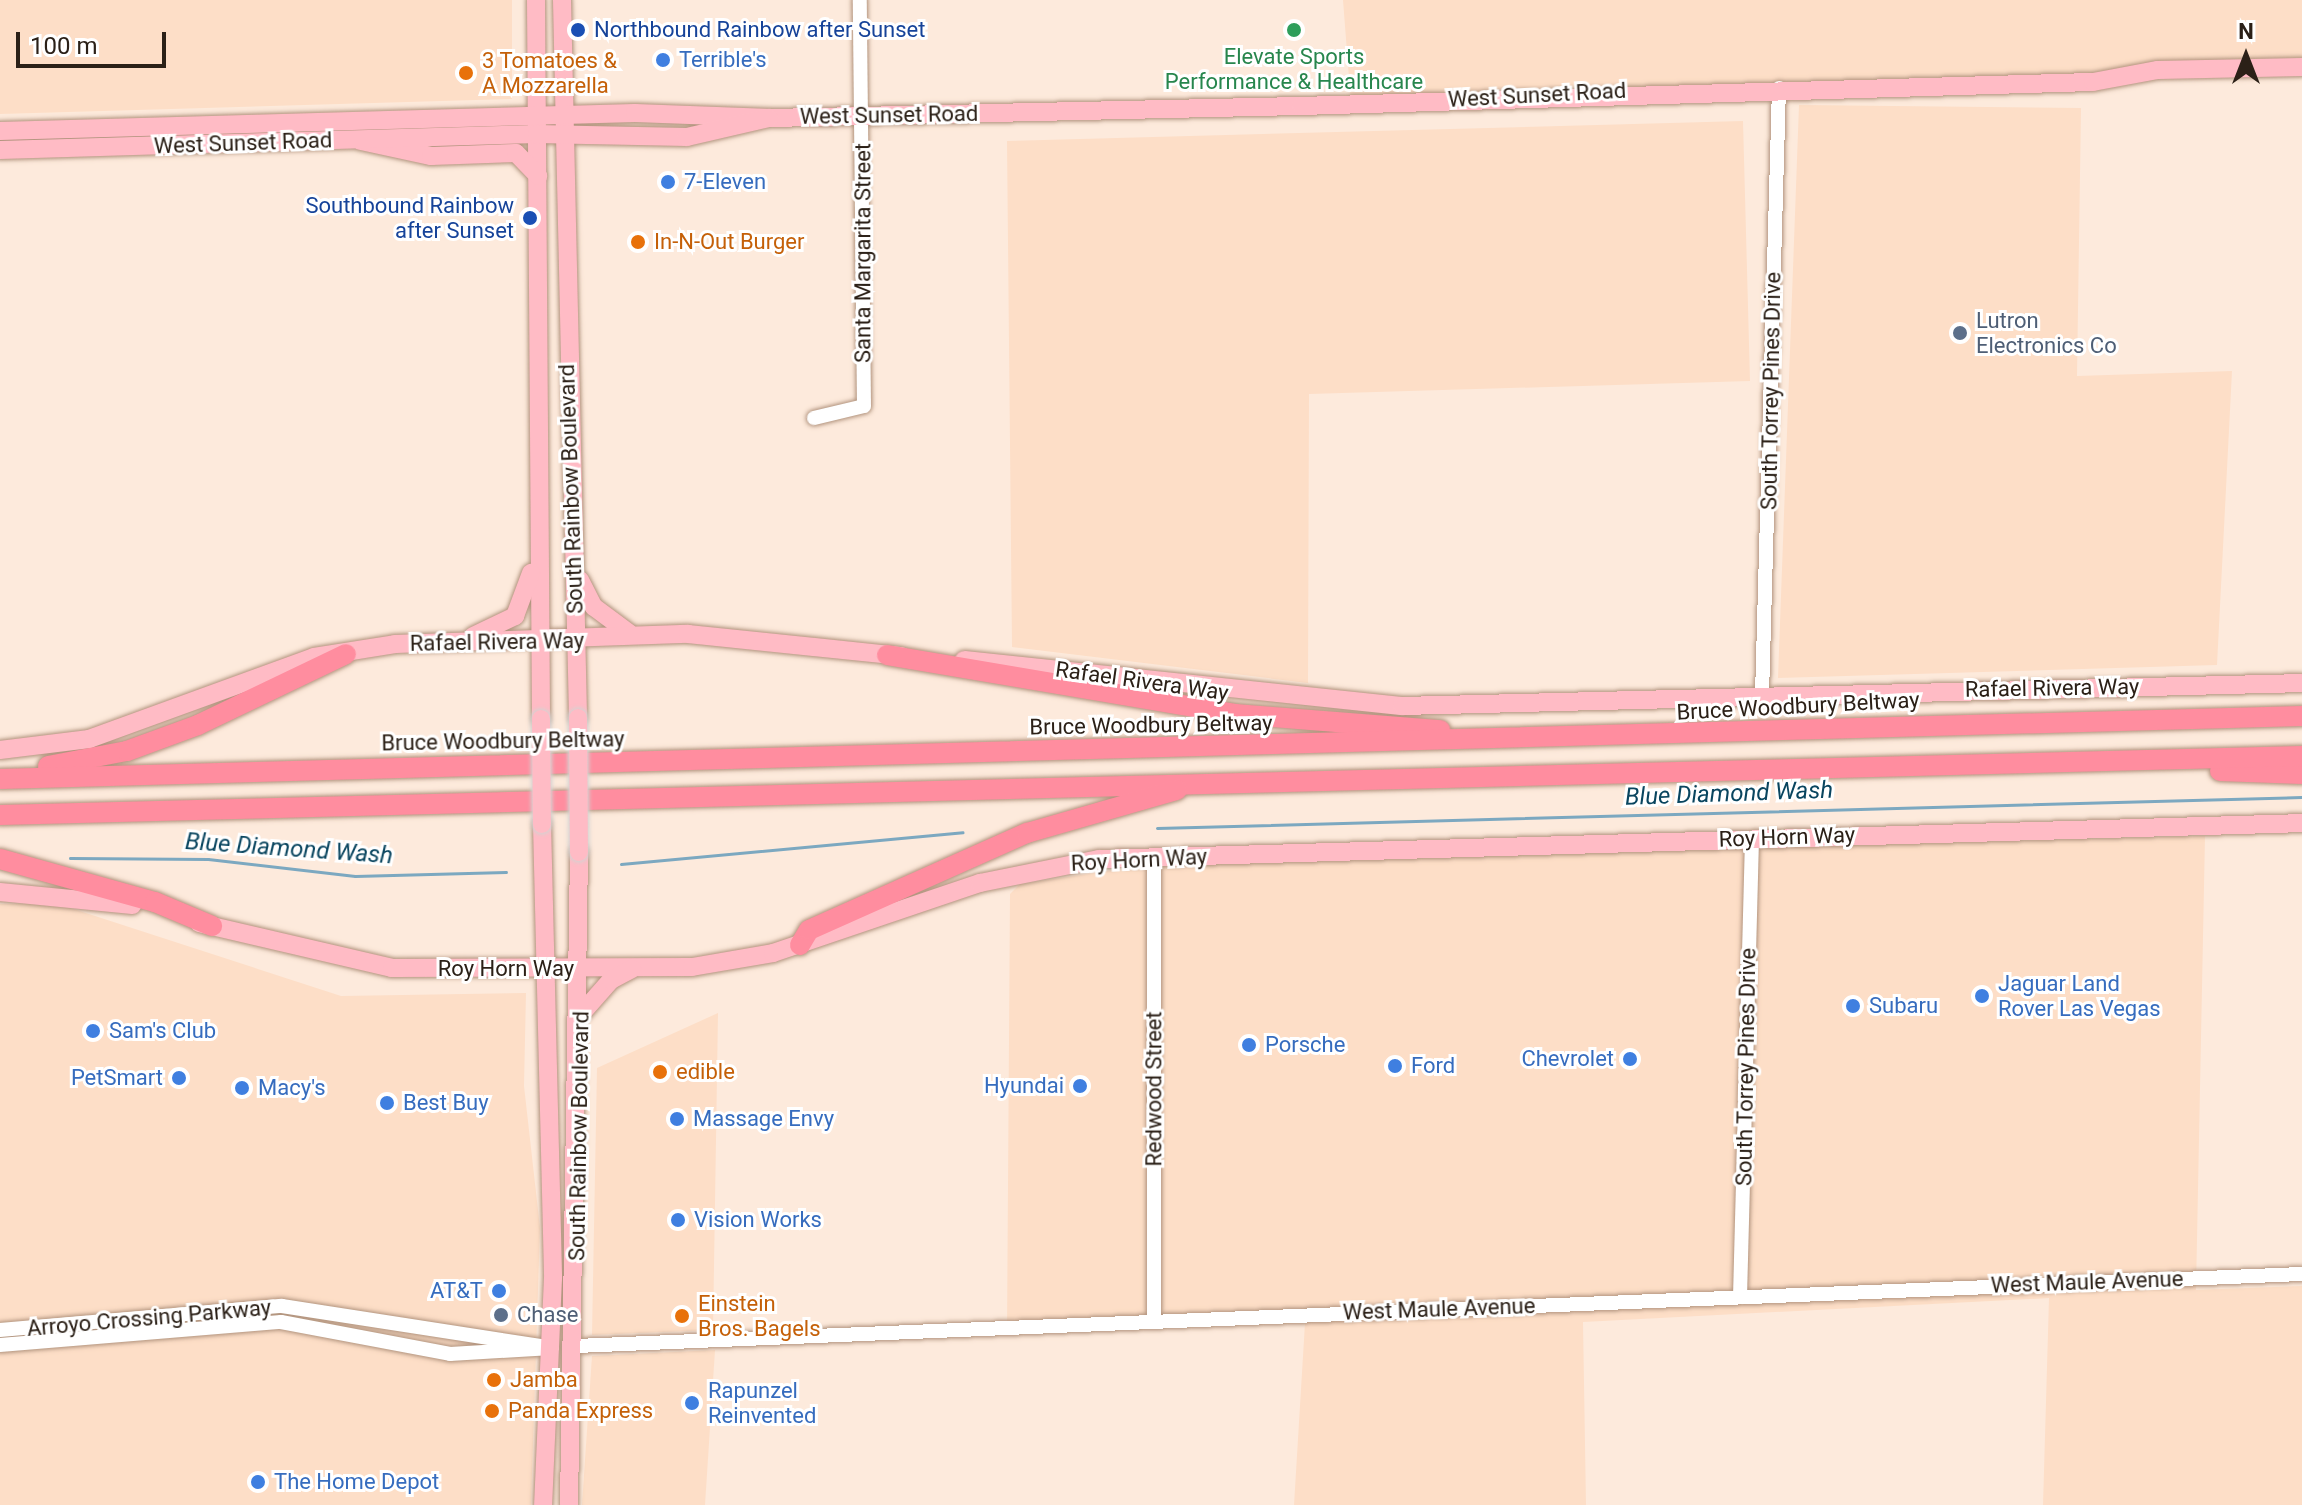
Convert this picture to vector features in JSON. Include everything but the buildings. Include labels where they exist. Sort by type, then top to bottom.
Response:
[{"type":"highway","points":[[0,770],[140,746],[346,654]]},
{"type":"highway","points":[[887,655],[1235,714],[1445,731],[1483,741]]},
{"type":"highway","name":"Bruce Woodbury Beltway","points":[[0,779],[1483,741],[2302,713]]},
{"type":"highway","points":[[0,815],[2302,756]]},
{"type":"highway","points":[[2050,761],[2101,774],[2302,774]]},
{"type":"highway","points":[[800,945],[809,930],[1027,833],[1196,783]]},
{"type":"highway","points":[[0,859],[155,902],[212,926]]},
{"type":"main road","name":"South Rainbow Boulevard","points":[[536,0],[542,853],[553,1278],[543,1505]]},
{"type":"main road","name":"South Rainbow Boulevard","points":[[562,0],[576,562],[581,1014],[576,1346],[569,1505]]},
{"type":"main road","name":"West Sunset Road","points":[[537,124],[564,139],[687,137],[771,118],[1779,88],[2093,82],[2158,70],[2302,67]]},
{"type":"main road","name":"West Sunset Road","points":[[0,150],[173,145],[355,130],[537,124],[565,115],[735,111],[771,118]]},
{"type":"main road","name":"West Sunset Road","points":[[0,131],[173,126],[355,130]]},
{"type":"main road","points":[[173,126],[173,145]]},
{"type":"main road","points":[[355,130],[383,151],[431,156],[516,153],[539,178]]},
{"type":"main road","points":[[447,643],[507,623],[528,595],[540,459]]},
{"type":"main road","points":[[576,562],[585,596],[629,633]]},
{"type":"main road","name":"Rafael Rivera Way","points":[[0,750],[89,739],[314,657],[447,643],[577,639],[629,633],[725,635],[887,655],[1387,705],[2302,683]]},
{"type":"main road","name":"Roy Horn Way","points":[[0,892],[92,897],[349,963],[634,968],[719,964],[800,945],[1036,869],[1154,858],[2302,823]]},
{"type":"main road","points":[[581,1014],[611,980],[634,968]]},
{"type":"main road","points":[[553,1278],[566,1336],[576,1346]]},
{"type":"main road","points":[[552,1348],[564,1355],[573,1406]]},
{"type":"street","name":"Santa Margarita Street","points":[[814,418],[864,406],[860,0]]},
{"type":"street","name":"South Torrey Pines Drive","points":[[1762,695],[1779,88]]},
{"type":"street","name":"South Torrey Pines Drive","points":[[1740,1297],[1752,838]]},
{"type":"street","name":"Redwood Street","points":[[1154,858],[1154,1321]]},
{"type":"street","name":"West Maule Avenue","points":[[576,1346],[2302,1274]]},
{"type":"street","name":"Arroyo Crossing Parkway","points":[[0,1330],[282,1306],[552,1348]]},
{"type":"street","name":"Arroyo Crossing Parkway","points":[[0,1345],[281,1322],[450,1354],[552,1348]]},
{"type":"shaded area","points":[[0,0],[512,0],[512,99],[0,114]]},
{"type":"shaded area","points":[[1343,0],[2302,0],[2302,67],[1351,104]]},
{"type":"shaded area","points":[[1799,105],[2081,108],[2077,376],[2232,371],[2217,665],[1778,678]]},
{"type":"shaded area","points":[[1743,121],[1750,381],[1309,394],[1308,683],[1012,647],[1007,141]]},
{"type":"shaded area","points":[[2205,836],[2196,1290],[2302,1286],[2302,1505],[2043,1505],[2049,1298],[1583,1322],[1586,1505],[1294,1505],[1305,1323],[1007,1332],[1010,894],[1020,884],[1169,862]]},
{"type":"shaded area","points":[[55,903],[341,996],[526,993],[524,1086],[540,1228],[531,1505],[0,1505],[0,904]]},
{"type":"shaded area","points":[[718,1013],[713,1330],[592,1335],[597,1068]]},
{"type":"shaded area","points":[[715,1350],[705,1505],[582,1505],[592,1356]]},
{"type":"waterway","name":"Blue Diamond Wash","points":[[1157,828],[2302,797]]},
{"type":"waterway","name":"Blue Diamond Wash","points":[[621,864],[963,832]]},
{"type":"waterway","name":"Blue Diamond Wash","points":[[70,858],[208,859],[355,876],[506,872]]},
{"type":"place","name":"Northbound Rainbow after Sunset","points":[[578,30]]},
{"type":"place","name":"Elevate Sports Performance & Healthcare","points":[[1294,30]]},
{"type":"place","name":"Terrible's","points":[[663,60]]},
{"type":"place","name":"3 Tomatoes & A Mozzarella","points":[[466,73]]},
{"type":"place","name":"7-Eleven","points":[[668,182]]},
{"type":"place","name":"Southbound Rainbow after Sunset","points":[[530,218]]},
{"type":"place","name":"In-N-Out Burger","points":[[638,242]]},
{"type":"place","name":"Lutron Electronics Co","points":[[1960,333]]},
{"type":"place","name":"Jaguar Land Rover Las Vegas","points":[[1982,996]]},
{"type":"place","name":"Subaru","points":[[1853,1006]]},
{"type":"place","name":"Sam's Club","points":[[93,1031]]},
{"type":"place","name":"Porsche","points":[[1249,1045]]},
{"type":"place","name":"Chevrolet","points":[[1630,1059]]},
{"type":"place","name":"Ford","points":[[1395,1066]]},
{"type":"place","name":"edible","points":[[660,1072]]},
{"type":"place","name":"PetSmart","points":[[179,1078]]},
{"type":"place","name":"Hyundai","points":[[1080,1086]]},
{"type":"place","name":"Macy's","points":[[242,1088]]},
{"type":"place","name":"Best Buy","points":[[387,1103]]},
{"type":"place","name":"Massage Envy","points":[[677,1119]]},
{"type":"place","name":"Vision Works","points":[[678,1220]]},
{"type":"place","name":"AT&T","points":[[499,1291]]},
{"type":"place","name":"Chase","points":[[501,1315]]},
{"type":"place","name":"Einstein Bros. Bagels","points":[[682,1316]]},
{"type":"place","name":"Jamba","points":[[494,1380]]},
{"type":"place","name":"Rapunzel Reinvented","points":[[692,1403]]},
{"type":"place","name":"Panda Express","points":[[492,1411]]},
{"type":"place","name":"The Home Depot","points":[[258,1482]]}]
